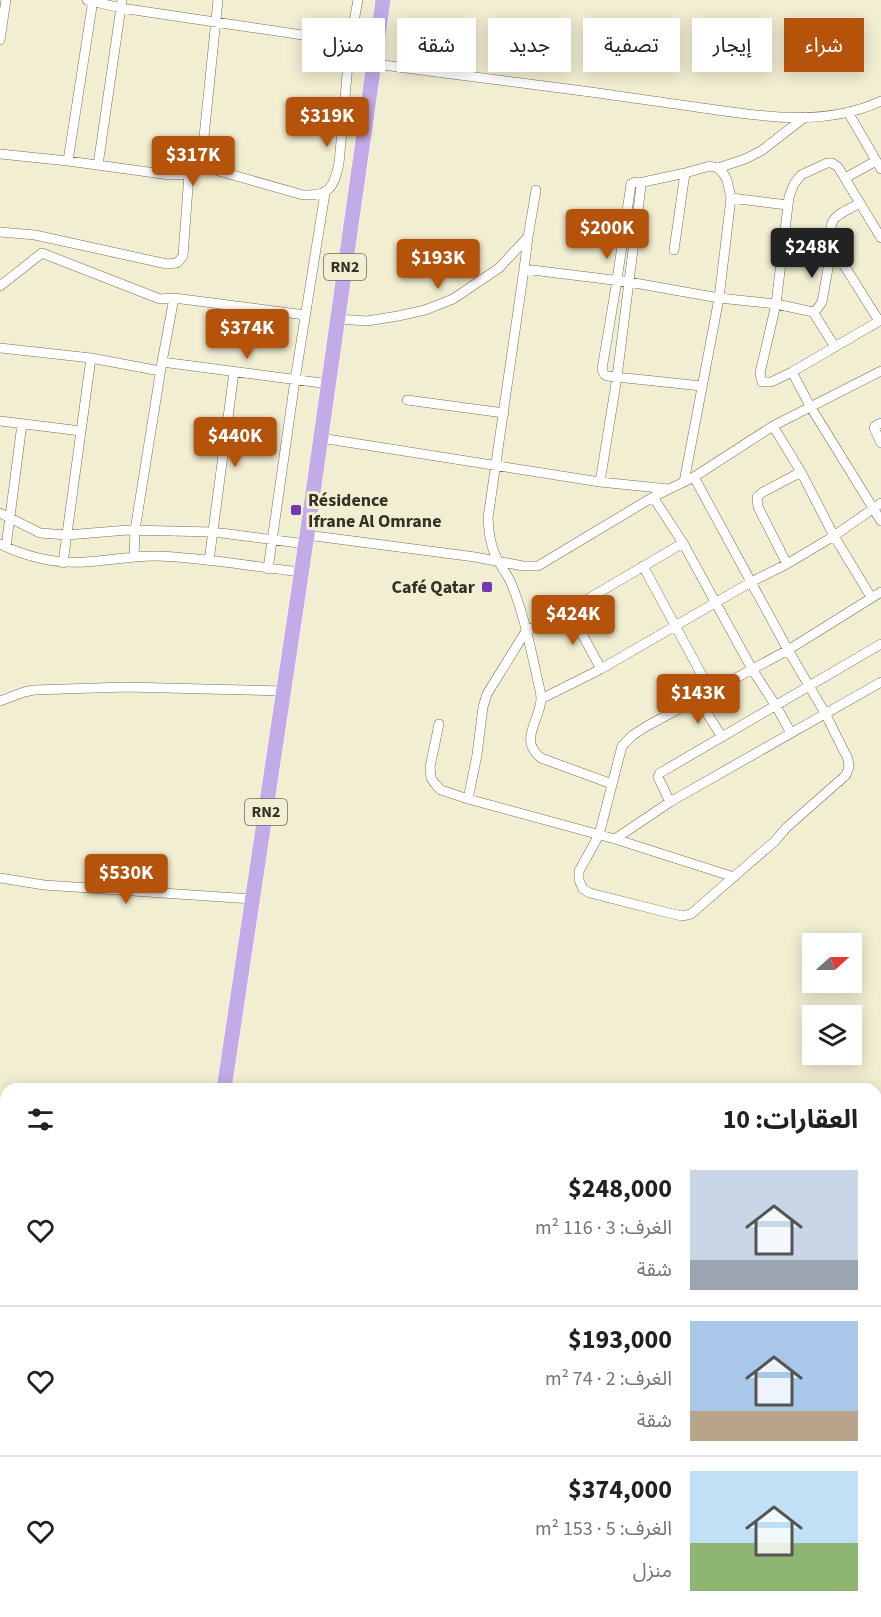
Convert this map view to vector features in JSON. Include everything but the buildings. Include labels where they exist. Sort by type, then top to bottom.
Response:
[{"type":"highway","name":"RN2","points":[[380,18],[383,0]]},
{"type":"highway","name":"RN2","points":[[225,1083],[307,540],[374,72]]},
{"type":"street","points":[[0,40],[6,0]]},
{"type":"street","points":[[68,161],[91,0],[302,35]]},
{"type":"street","points":[[0,154],[170,175],[189,174],[196,171],[201,165],[218,0]]},
{"type":"street","points":[[355,18],[358,0]]},
{"type":"street","points":[[98,165],[121,4]]},
{"type":"street","points":[[385,65],[767,117],[805,117],[848,112],[881,100]]},
{"type":"street","points":[[201,165],[303,195],[325,193],[336,180],[347,72]]},
{"type":"street","points":[[848,112],[876,161]]},
{"type":"street","points":[[718,168],[761,151],[805,117]]},
{"type":"street","points":[[845,178],[876,161],[881,148]]},
{"type":"street","points":[[860,203],[836,216],[832,221],[830,237],[832,246],[880,320],[792,372],[771,382],[762,382],[760,373],[776,304],[787,205],[794,184],[801,175],[820,165],[827,163],[836,165],[880,233]]},
{"type":"street","points":[[684,482],[719,298],[730,198],[727,180],[723,173],[718,168],[710,166],[631,184],[602,369],[607,376],[702,386]]},
{"type":"street","points":[[674,250],[685,173]]},
{"type":"street","points":[[0,232],[35,236],[167,264],[177,263],[183,256],[189,174]]},
{"type":"street","points":[[600,482],[617,377],[641,186],[639,183]]},
{"type":"street","points":[[536,190],[488,518],[490,539],[498,561],[510,582],[526,631],[541,699],[531,736],[535,753],[541,758],[612,784]]},
{"type":"street","points":[[268,569],[325,193]]},
{"type":"street","points":[[730,198],[787,205]]},
{"type":"street","points":[[338,319],[367,321],[398,316],[424,310],[453,299],[499,268],[528,237]]},
{"type":"street","points":[[813,312],[822,302],[832,246]]},
{"type":"street","points":[[0,286],[42,253],[160,299],[174,298],[305,315]]},
{"type":"street","points":[[524,269],[617,280],[719,298],[776,304],[813,312],[835,347]]},
{"type":"street","points":[[134,557],[135,530],[174,298]]},
{"type":"street","points":[[0,348],[329,384]]},
{"type":"street","points":[[63,563],[91,358]]},
{"type":"street","points":[[0,513],[40,533],[67,535],[135,530],[213,532],[272,540],[307,540],[475,557],[523,566],[538,566],[653,497],[694,477],[773,426],[881,371]]},
{"type":"street","points":[[209,561],[234,372]]},
{"type":"street","points":[[792,372],[810,406],[881,521]]},
{"type":"street","points":[[407,400],[504,413]]},
{"type":"street","points":[[0,421],[81,431]]},
{"type":"street","points":[[881,423],[874,428],[881,443]]},
{"type":"street","points":[[22,424],[10,518],[3,546],[63,563],[155,556],[302,572]]},
{"type":"street","points":[[773,426],[871,597]]},
{"type":"street","points":[[321,438],[600,482],[669,489]]},
{"type":"street","points":[[787,564],[758,507],[757,497],[801,472]]},
{"type":"street","points":[[694,477],[788,650],[825,713],[848,759],[849,767],[846,775],[691,914],[682,916],[590,893],[583,889],[579,880],[579,871],[599,835],[622,746],[633,735],[788,650],[881,592]]},
{"type":"street","points":[[653,497],[683,543],[752,669],[791,733]]},
{"type":"street","points":[[541,699],[601,669],[751,582],[787,564],[834,536],[881,503]]},
{"type":"street","points":[[468,799],[487,694],[526,631],[568,610],[683,543]]},
{"type":"street","points":[[643,566],[711,692]]},
{"type":"street","points":[[568,610],[601,669]]},
{"type":"street","points":[[670,802],[658,777],[660,773],[881,644]]},
{"type":"street","points":[[615,839],[670,802],[881,682]]},
{"type":"street","points":[[0,702],[34,690],[126,687],[284,691]]},
{"type":"street","points":[[698,699],[722,737]]},
{"type":"street","points":[[439,724],[430,767],[432,778],[441,790],[615,839],[734,877]]},
{"type":"street","points":[[0,878],[44,885],[252,899]]},
{"type":"place","name":"Résidence Ifrane Al Omrane","points":[[296,510]]},
{"type":"place","name":"Café Qatar","points":[[487,587]]}]
